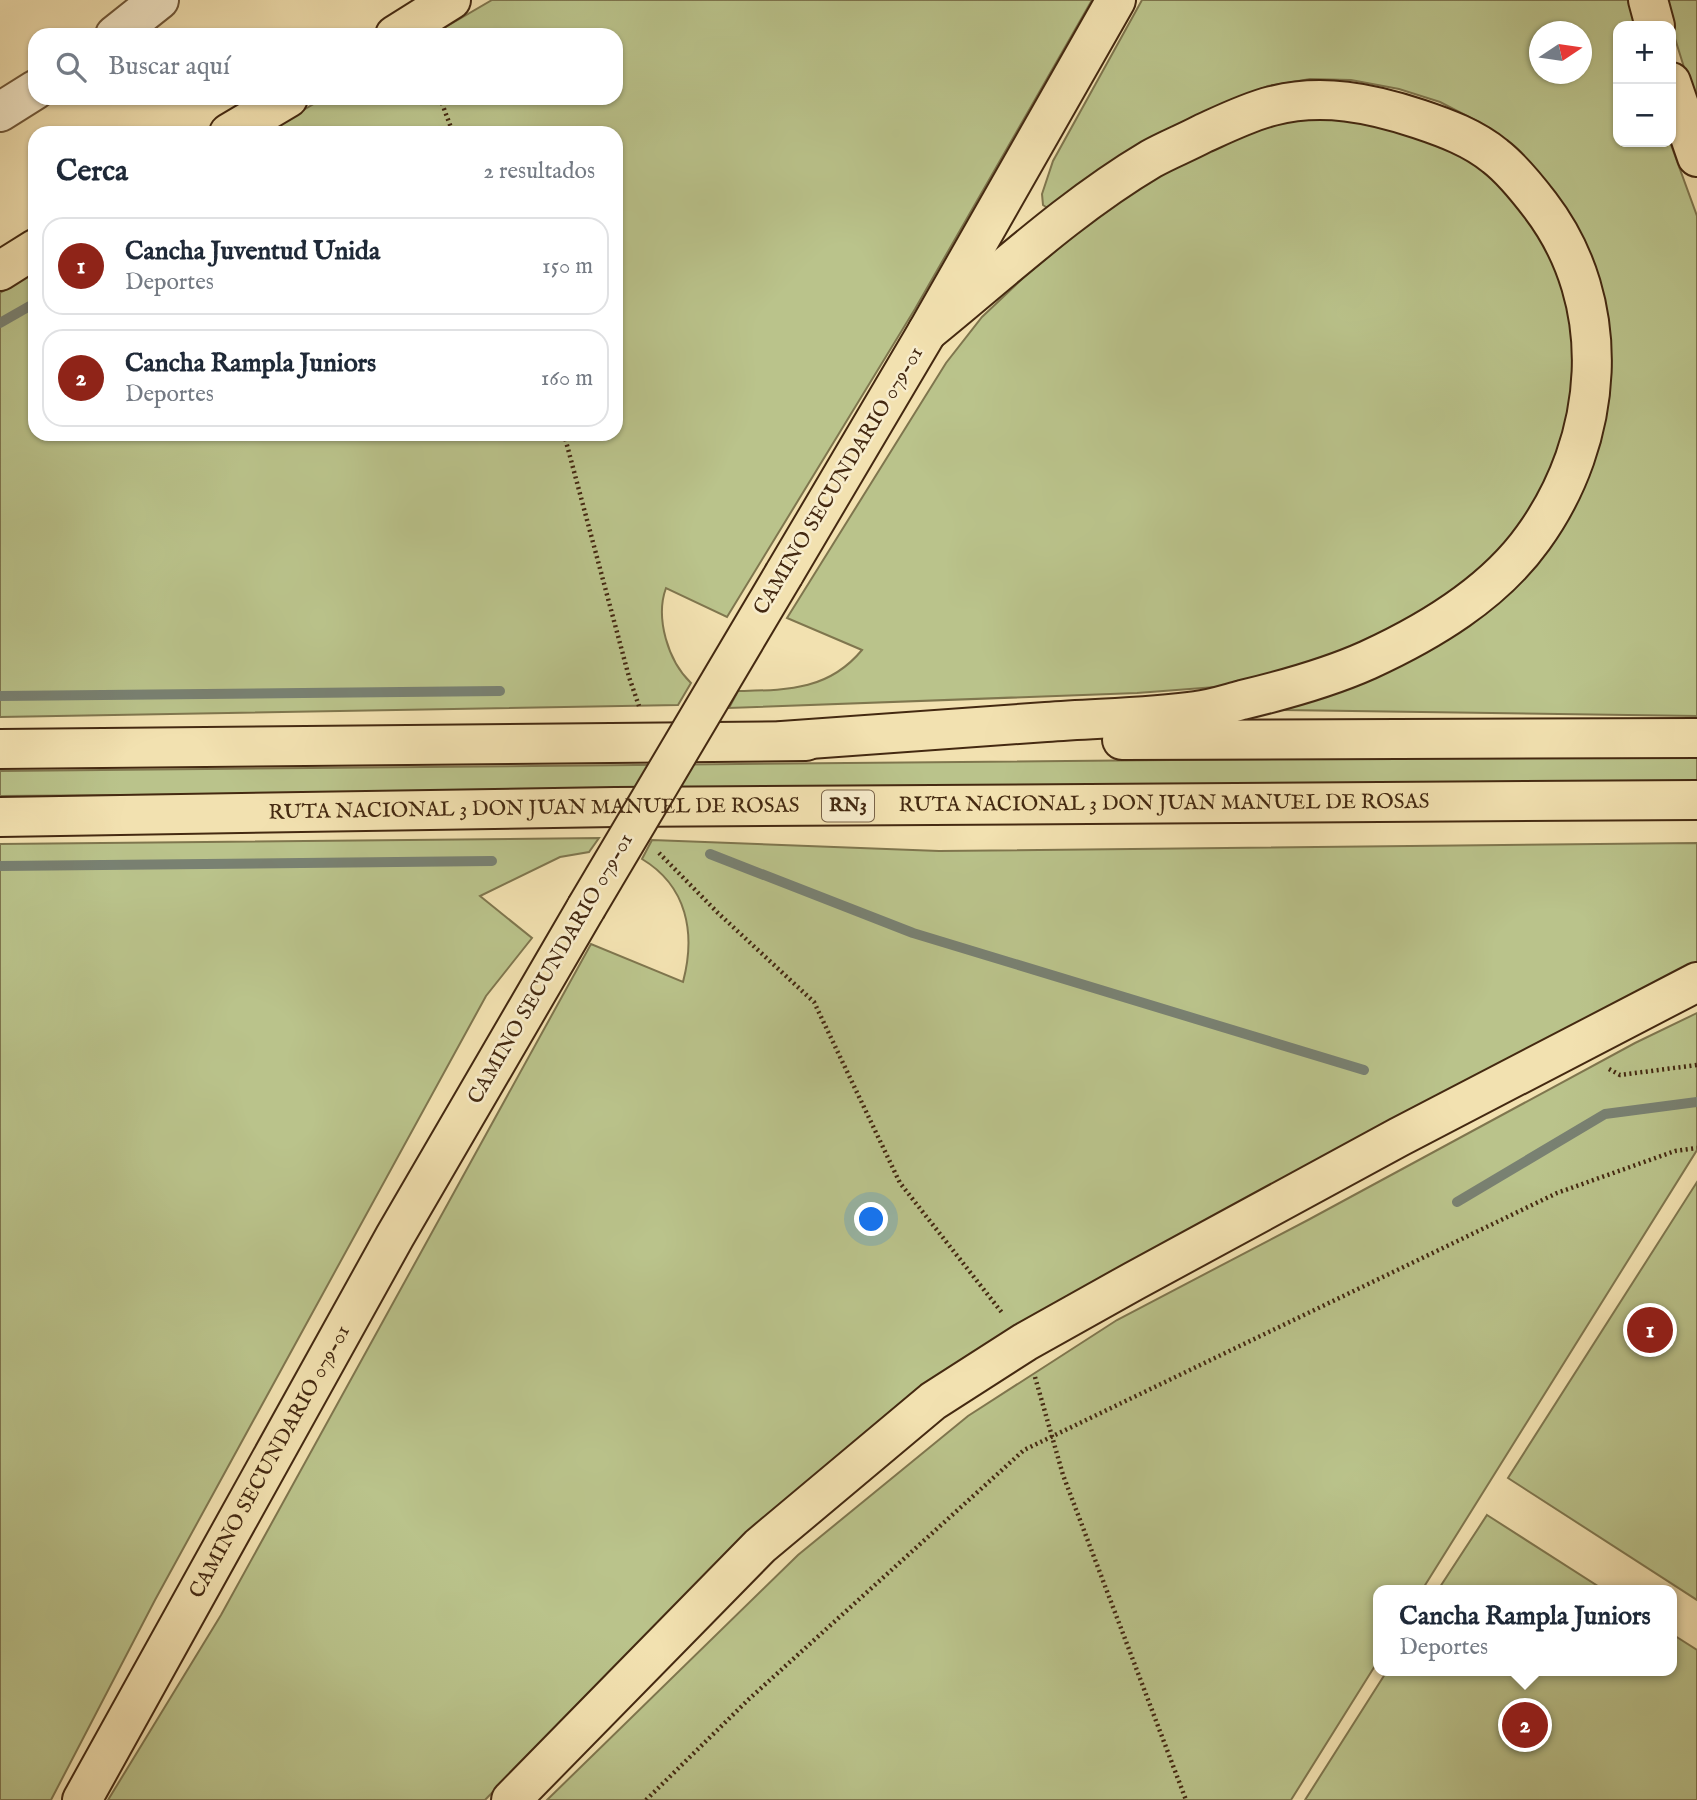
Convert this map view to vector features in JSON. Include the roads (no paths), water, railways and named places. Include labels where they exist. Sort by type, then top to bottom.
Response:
[{"type":"main road","points":[[407,28],[450,0]]},
{"type":"main road","name":"CAMINO SECUNDARIO 079-01","points":[[82,1800],[395,1236],[927,332],[1116,0]]},
{"type":"main road","points":[[1648,0],[1654,21]]},
{"type":"main road","points":[[1672,84],[1697,157]]},
{"type":"main road","points":[[782,741],[1198,711],[1275,692],[1367,661],[1441,622],[1508,569],[1531,541],[1551,512],[1569,477],[1585,431],[1592,386],[1592,346],[1587,306],[1572,261],[1552,221],[1526,187],[1497,157],[1467,137],[1390,109],[1356,102],[1313,98],[1269,106],[1217,127],[1153,158],[1085,204],[927,332]]},
{"type":"main road","points":[[241,126],[276,105]]},
{"type":"main road","points":[[0,271],[28,253]]},
{"type":"main road","points":[[0,749],[782,741],[1697,738]]},
{"type":"main road","name":"RUTA NACIONAL 3 DON JUAN MANUEL DE ROSAS","points":[[0,817],[615,807],[1697,800]]},
{"type":"main road","points":[[511,1800],[760,1546],[933,1401],[1025,1342],[1399,1137],[1697,982]]},
{"type":"lane","points":[[124,28],[159,0]]},
{"type":"lane","points":[[0,112],[28,94]]},
{"type":"waterway","points":[[0,323],[28,307]]},
{"type":"waterway","points":[[0,696],[500,691]]},
{"type":"waterway","points":[[710,854],[913,933],[1364,1070]]},
{"type":"waterway","points":[[0,866],[492,861]]},
{"type":"waterway","points":[[1457,1202],[1605,1114],[1697,1102]]},
{"type":"place","name":"Cancha Juventud Unida","points":[[1650,1330]]},
{"type":"place","name":"Cancha Rampla Juniors","points":[[1525,1725]]}]
